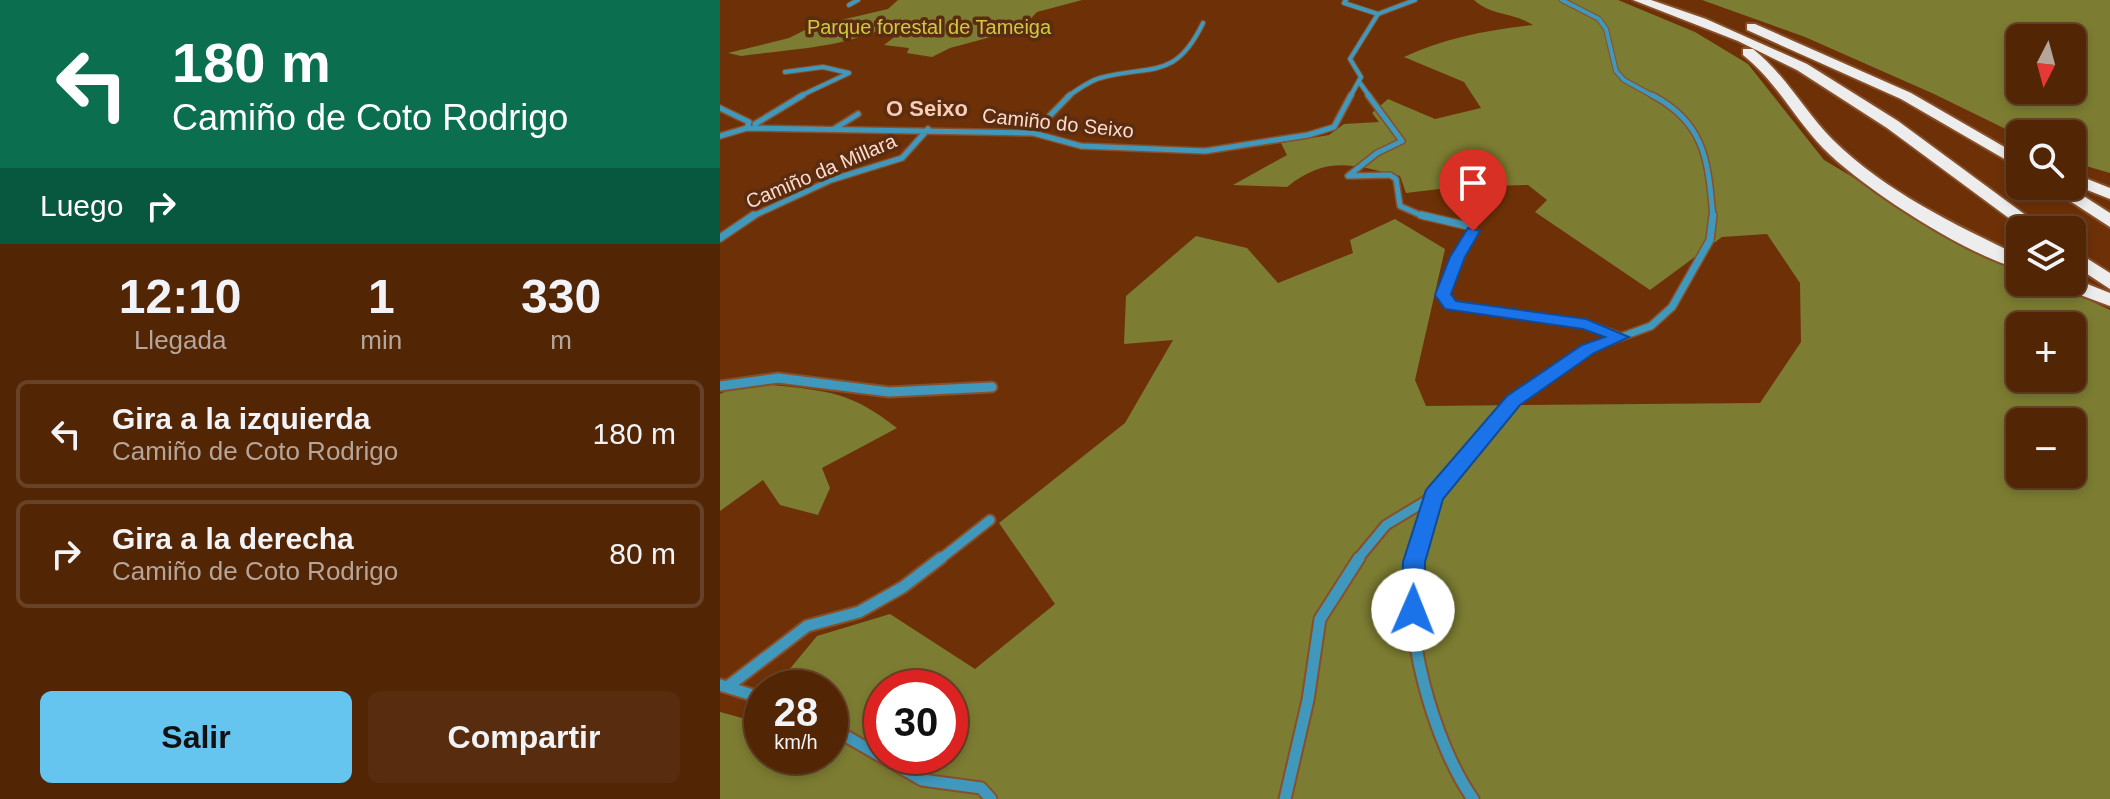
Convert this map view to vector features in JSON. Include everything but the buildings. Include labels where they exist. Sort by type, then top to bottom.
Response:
[{"type":"highway","points":[[1674,0],[1798,45],[2006,146]]},
{"type":"highway","points":[[1644,2],[1708,23],[1801,67],[1880,116],[2018,216]]},
{"type":"highway","points":[[1644,2],[1743,48],[1767,66],[1812,126],[1844,159],[1936,221],[2006,256]]},
{"type":"highway","points":[[1931,110],[2006,155]]},
{"type":"highway","points":[[2086,184],[2110,194]]},
{"type":"highway","points":[[2078,200],[2110,221]]},
{"type":"highway","points":[[2086,265],[2110,283]]},
{"type":"highway","points":[[2086,291],[2110,300]]},
{"type":"street","points":[[849,5],[858,0]]},
{"type":"street","points":[[1346,0],[1344,3],[1378,14]]},
{"type":"street","points":[[1415,0],[1378,14],[1350,59],[1361,77],[1360,83],[1402,141],[1377,153],[1348,176],[1390,175],[1396,179],[1400,206],[1411,214],[1468,226],[1473,231],[1458,257],[1443,295],[1451,305],[1586,324],[1621,337]]},
{"type":"street","points":[[1285,799],[1308,700],[1320,619],[1351,567],[1386,525],[1434,496],[1514,400],[1588,349],[1651,326],[1672,307],[1710,240],[1714,225],[1708,159],[1703,146],[1671,105],[1624,80],[1616,71],[1606,29],[1599,19],[1562,0]]},
{"type":"street","points":[[1033,133],[1068,96],[1098,78],[1154,72],[1190,50],[1203,23]]},
{"type":"street","points":[[720,136],[747,128],[767,118],[789,101],[849,73],[823,67],[785,72]]},
{"type":"street","name":"Camiño do Seixo","points":[[747,128],[1033,133],[1081,146],[1222,150],[1327,130],[1339,121],[1360,83]]},
{"type":"street","points":[[720,108],[749,122],[747,128]]},
{"type":"street","points":[[833,130],[858,114]]},
{"type":"street","name":"Camiño da Millara","points":[[720,238],[736,225],[770,207],[831,180],[902,158],[928,129]]},
{"type":"street","points":[[720,386],[740,380],[782,378],[899,392],[992,387]]},
{"type":"street","points":[[1434,496],[1414,562],[1413,610],[1425,693],[1456,775],[1473,799]]},
{"type":"street","points":[[724,686],[807,626],[859,612],[903,587],[990,520]]},
{"type":"street","points":[[724,686],[744,692]]},
{"type":"street","points":[[848,737],[922,780],[981,788],[991,799]]},
{"type":"green space","name":"Parque forestal de Tameiga","points":[[898,0],[1082,0],[1037,12],[1021,29],[950,48],[932,57],[907,53],[909,48],[884,45],[901,32],[891,25],[855,39],[818,46],[741,56],[728,53],[789,38],[811,27],[888,9]]},
{"type":"green space","points":[[1474,0],[1618,0],[1695,32],[1748,64],[1824,160],[1942,230],[2006,260],[2006,296],[2080,296],[2110,310],[2110,799],[720,799],[720,712],[744,716],[744,774],[848,774],[848,670],[789,670],[817,636],[890,614],[975,669],[1055,604],[999,523],[1125,423],[1173,340],[1124,344],[1126,296],[1196,236],[1247,248],[1278,283],[1353,253],[1350,240],[1395,219],[1445,249],[1415,380],[1426,406],[1760,403],[1801,342],[1800,283],[1767,234],[1722,237],[1650,290],[1535,212],[1547,200],[1528,185],[1456,187],[1406,193],[1400,176],[1341,165],[1315,170],[1287,187],[1233,185],[1287,155],[1281,143],[1329,135],[1344,124],[1379,122],[1372,113],[1388,99],[1435,119],[1481,108],[1464,82],[1404,57],[1467,36],[1533,25],[1495,12]]},
{"type":"green space","points":[[1702,0],[2110,0],[2110,173],[2086,166],[2086,120],[2006,120],[2006,129],[1805,37]]},
{"type":"green space","points":[[772,385],[839,395],[866,407],[897,428],[822,468],[830,488],[818,515],[780,505],[763,480],[720,511],[720,394],[731,389]]},
{"type":"district","name":"O Seixo","points":[[927,108]]},
{"type":"route","points":[[1413,610],[1414,562],[1434,496],[1514,400],[1588,349],[1621,337],[1610,330],[1586,324],[1451,305],[1443,295],[1458,257],[1473,231]]}]
